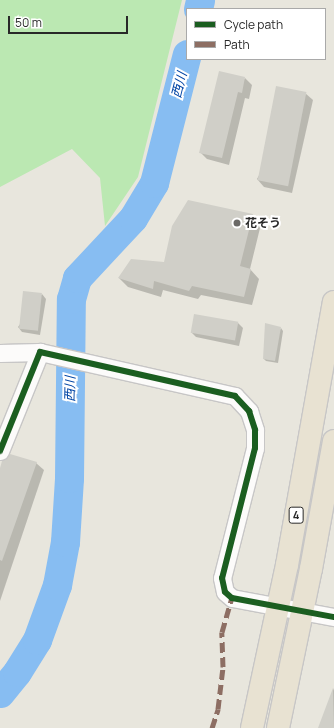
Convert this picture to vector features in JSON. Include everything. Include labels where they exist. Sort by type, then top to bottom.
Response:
[{"type":"highway","name":"4","points":[[252,728],[278,607],[334,302]]},
{"type":"highway","name":"4","points":[[278,728],[302,612],[334,441]]},
{"type":"street","points":[[0,451],[40,352]]},
{"type":"street","points":[[0,353],[40,352],[235,396],[249,411],[256,430],[256,448],[222,578],[225,592],[232,598],[302,612],[334,616]]},
{"type":"green space","points":[[0,0],[182,0],[138,177],[105,226],[100,178],[72,149],[0,187]]},
{"type":"building","points":[[219,71],[245,77],[242,93],[238,92],[222,158],[199,153]]},
{"type":"building","points":[[276,86],[306,92],[288,186],[258,180]]},
{"type":"building","points":[[188,200],[253,214],[240,266],[251,269],[244,297],[192,286],[189,291],[154,281],[153,289],[118,278],[131,259],[164,262],[172,226]]},
{"type":"building","points":[[23,291],[42,293],[38,331],[19,329]]},
{"type":"building","points":[[194,314],[238,322],[235,341],[191,333]]},
{"type":"building","points":[[265,323],[281,327],[275,361],[263,359]]},
{"type":"building","points":[[10,454],[37,462],[2,561],[0,560],[0,468],[2,461]]},
{"type":"building","points":[[333,688],[334,728],[318,728]]},
{"type":"waterway","name":"西川","points":[[198,8],[200,0]]},
{"type":"waterway","name":"西川","points":[[0,693],[17,672],[37,640],[57,585],[65,542],[69,478],[71,299],[77,278],[133,218],[154,183],[186,58]]},
{"type":"marked path","points":[[212,728],[218,709],[223,667],[222,632],[232,598]]},
{"type":"cycle path","points":[[0,451],[40,352],[235,396],[249,411],[255,430],[255,448],[222,578],[225,592],[232,598],[334,617]]},
{"type":"place","name":"花そう","points":[[237,223]]}]
